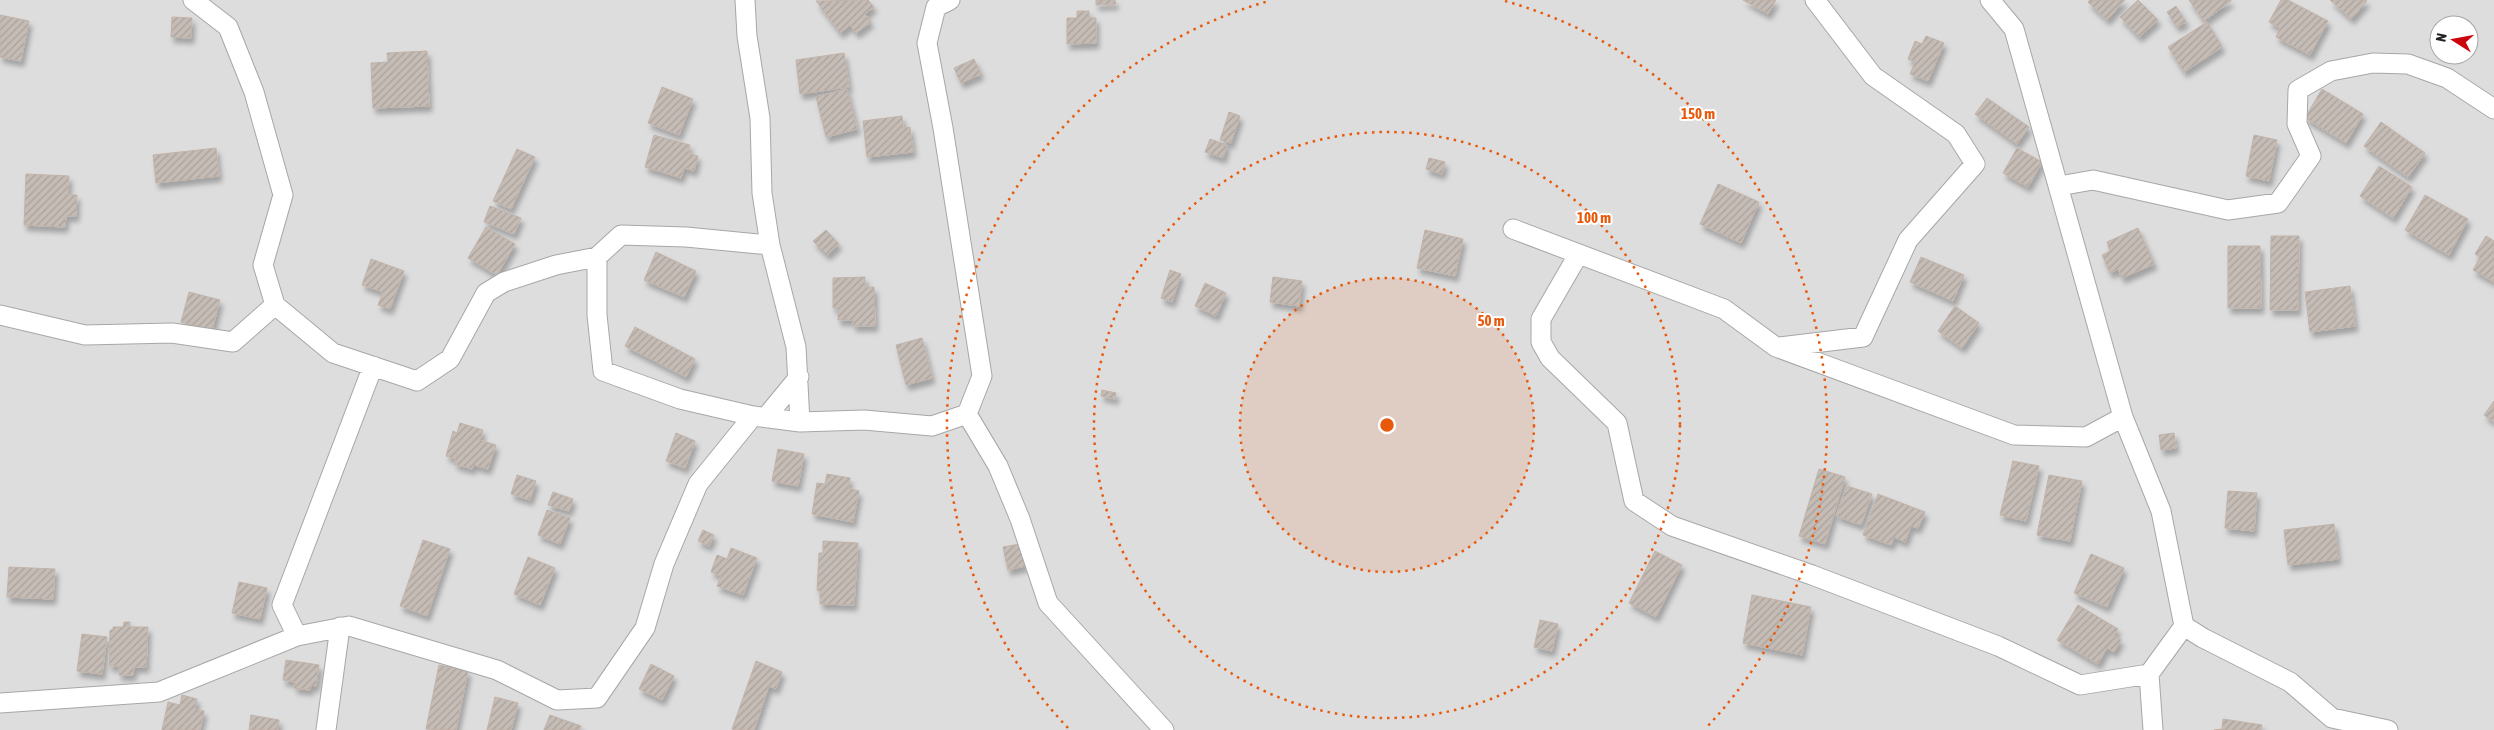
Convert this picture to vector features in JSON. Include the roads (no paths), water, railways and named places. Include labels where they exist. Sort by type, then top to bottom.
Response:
[{"type":"street","points":[[193,0],[228,28],[254,92],[283,195],[263,265],[275,305],[333,354],[418,381],[450,359],[486,293],[504,282],[556,265],[597,257],[621,235],[686,236],[770,245]]},
{"type":"street","points":[[745,0],[747,36],[760,118],[762,193],[770,245],[796,347],[800,422]]},
{"type":"street","points":[[597,257],[597,316],[603,371],[680,400],[760,417],[800,422],[864,420],[932,426],[966,414],[982,376],[943,128],[927,44],[936,7],[950,0]]},
{"type":"street","points":[[1776,348],[1863,337],[1908,240],[1975,164],[1956,134],[1873,76],[1815,0]]},
{"type":"street","points":[[1990,0],[2014,29],[2123,417],[2161,511],[2184,626],[2203,638],[2290,682],[2332,718],[2388,730]]},
{"type":"street","points":[[2059,186],[2092,180],[2228,210],[2278,203],[2311,156],[2298,124],[2298,90],[2330,71],[2373,63],[2408,64],[2447,78],[2494,109]]},
{"type":"street","points":[[1513,229],[1724,309],[1776,348],[2014,435],[2086,437],[2123,417]]},
{"type":"street","points":[[1578,255],[1541,319],[1541,342],[1550,358],[1617,423],[1634,501],[1672,526],[1812,575],[1998,646],[2080,685],[2149,674]]},
{"type":"street","points":[[0,315],[85,335],[172,333],[233,342],[275,305]]},
{"type":"street","points":[[297,636],[282,605],[373,366]]},
{"type":"street","points":[[0,703],[158,692],[297,636],[349,626],[497,670],[557,700],[597,698],[645,628],[664,564],[698,484],[799,377]]},
{"type":"street","points":[[966,414],[998,466],[1028,541],[1048,603],[1164,730]]},
{"type":"street","points":[[2153,730],[2149,674],[2184,626]]},
{"type":"street","points":[[326,730],[340,627]]}]
